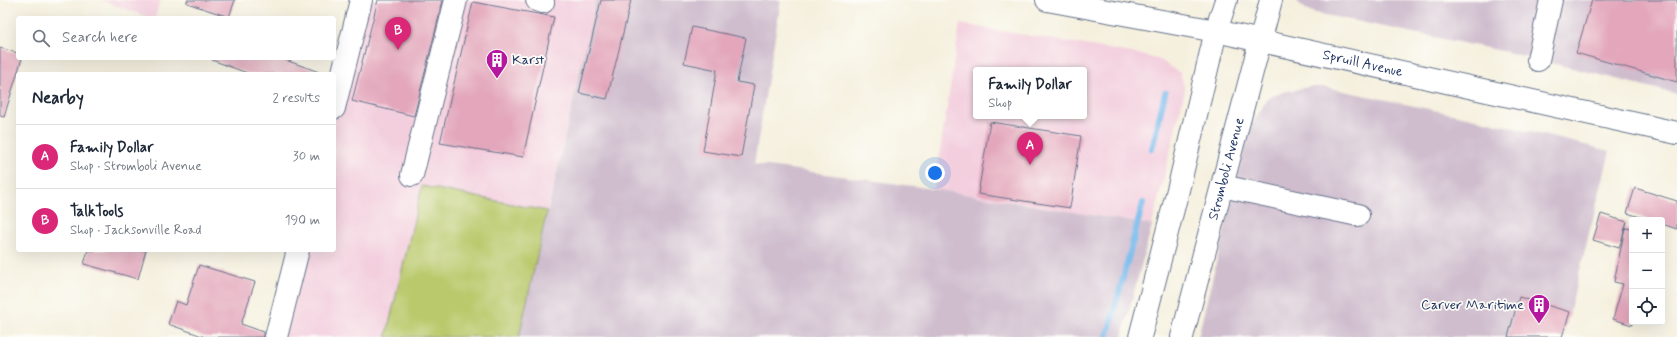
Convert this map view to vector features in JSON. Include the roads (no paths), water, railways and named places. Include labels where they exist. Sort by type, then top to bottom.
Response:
[{"type":"street","points":[[336,100],[362,0]]},
{"type":"street","points":[[412,175],[456,0]]},
{"type":"street","name":"Spruill Avenue","points":[[1047,0],[1216,31],[1259,42],[1677,133]]},
{"type":"street","points":[[1140,337],[1180,182],[1216,31],[1226,0]]},
{"type":"street","name":"Stromboli Avenue","points":[[1182,337],[1271,0]]},
{"type":"street","points":[[1538,60],[1551,0]]},
{"type":"street","points":[[1222,186],[1358,215]]},
{"type":"street","points":[[276,337],[297,252]]},
{"type":"waterway","points":[[1152,149],[1165,93]]},
{"type":"waterway","points":[[1107,337],[1143,203]]},
{"type":"place","name":"TalkTools","points":[[398,50]]},
{"type":"place","name":"Karst","points":[[497,80]]},
{"type":"place","name":"Family Dollar","points":[[1030,165]]},
{"type":"place","name":"Carver Maritime","points":[[1539,324]]}]
